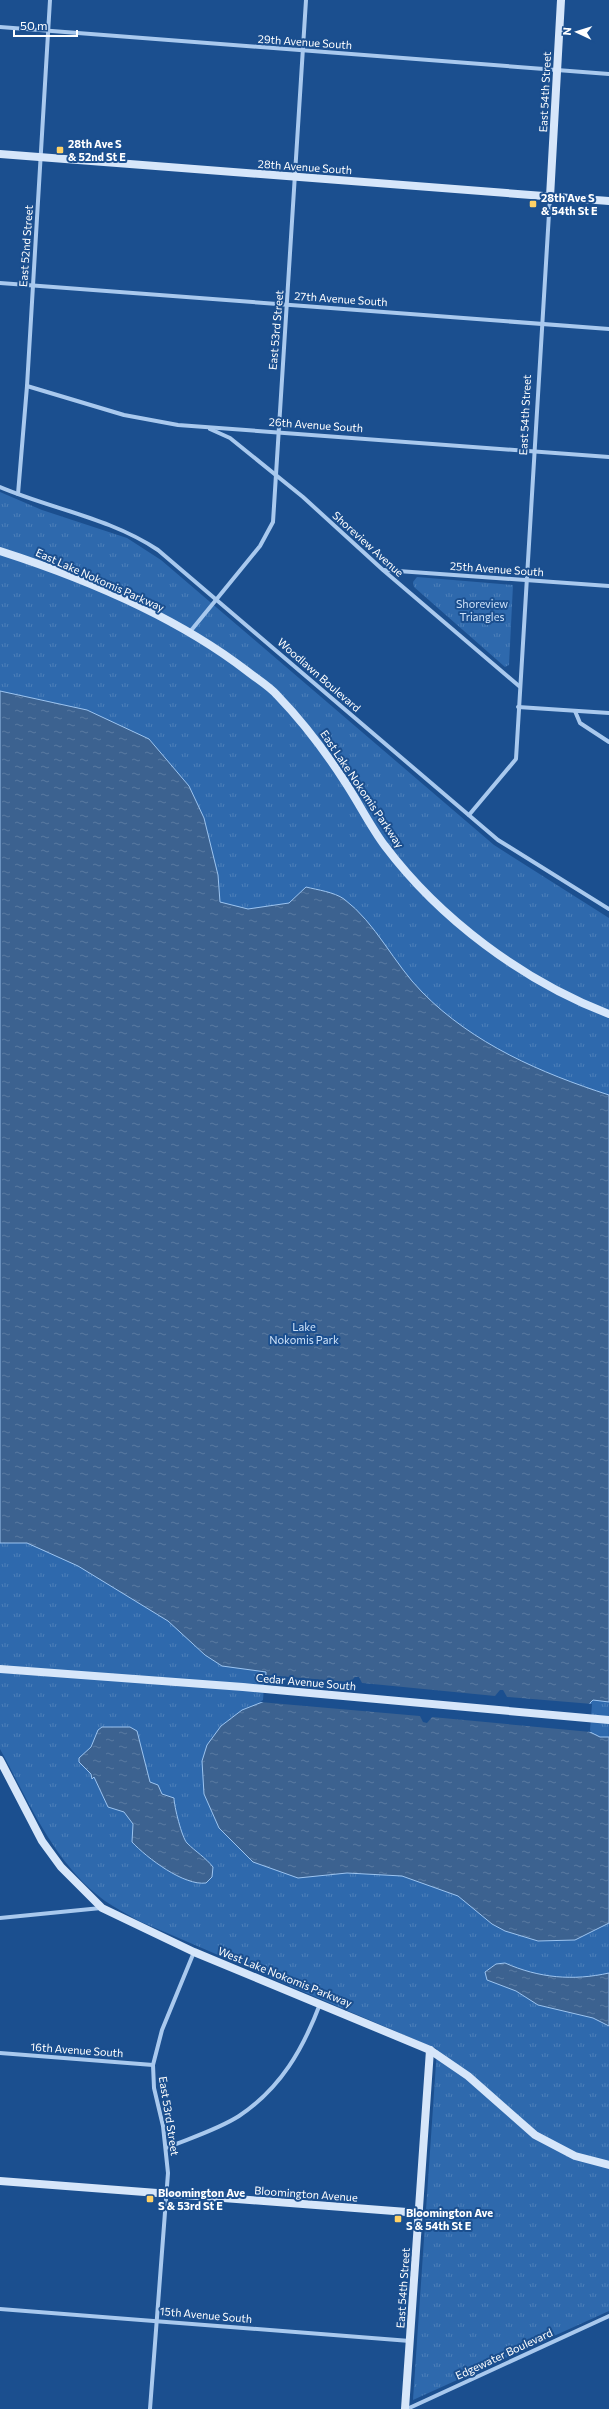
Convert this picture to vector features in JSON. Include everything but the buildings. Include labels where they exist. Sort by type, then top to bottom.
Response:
[{"type":"street","name":"East 52nd Street","points":[[18,494],[27,386],[50,0]]},
{"type":"street","name":"East 53rd Street","points":[[189,633],[216,598],[260,546],[271,529],[274,507],[306,0]]},
{"type":"street","name":"East 54th Street","points":[[469,815],[516,759],[525,580],[561,0]]},
{"type":"street","name":"29th Avenue South","points":[[0,27],[609,74]]},
{"type":"street","name":"28th Avenue South","points":[[0,154],[295,178],[609,201]]},
{"type":"street","name":"27th Avenue South","points":[[0,282],[609,329]]},
{"type":"street","name":"26th Avenue South","points":[[27,386],[98,408],[151,422],[609,457]]},
{"type":"street","name":"Shoreview Avenue","points":[[199,426],[217,431],[230,438],[303,497],[383,570],[519,686]]},
{"type":"street","name":"Woodlawn Boulevard","points":[[0,487],[134,535],[166,556],[504,844],[609,910]]},
{"type":"street","name":"East Lake Nokomis Parkway","points":[[0,551],[100,589],[189,633],[224,654],[276,694],[309,731],[345,781],[384,846],[440,907],[483,942],[523,970],[550,987],[609,1014]]},
{"type":"street","name":"25th Avenue South","points":[[383,570],[609,586]]},
{"type":"street","points":[[518,707],[609,713]]},
{"type":"street","points":[[575,711],[580,723],[609,742]]},
{"type":"street","name":"Cedar Avenue South","points":[[0,1669],[243,1687],[606,1720]]},
{"type":"street","name":"West Lake Nokomis Parkway","points":[[0,1760],[42,1841],[61,1867],[102,1908],[136,1926],[194,1952],[430,2050],[468,2076],[535,2135],[575,2156],[609,2165]]},
{"type":"street","points":[[0,1918],[102,1908]]},
{"type":"street","name":"East 53rd Street","points":[[150,2409],[165,2193],[168,2173],[166,2148],[156,2107],[153,2065],[162,2030],[194,1952]]},
{"type":"street","points":[[166,2148],[239,2116],[270,2092],[294,2062],[310,2031],[320,2004]]},
{"type":"street","name":"East 54th Street","points":[[406,2409],[430,2050]]},
{"type":"street","name":"16th Avenue South","points":[[0,2053],[153,2065]]},
{"type":"street","name":"Bloomington Avenue","points":[[0,2181],[420,2214]]},
{"type":"street","name":"15th Avenue South","points":[[0,2309],[410,2341]]},
{"type":"street","name":"Edgewater Boulevard","points":[[406,2409],[609,2316]]},
{"type":"green space","name":"Lake Nokomis Park","points":[[0,492],[42,510],[127,538],[161,560],[494,845],[609,918],[609,2311],[413,2400],[437,2049],[139,1921],[105,1901],[87,1886],[57,1851],[44,1831],[0,1749]]},
{"type":"green space","name":"Shoreview Triangles","points":[[417,577],[513,585],[509,665],[505,667],[414,587],[413,582]]},
{"type":"water","name":"Lake Nokomis Park","points":[[0,691],[87,710],[149,739],[189,786],[204,818],[218,875],[220,902],[248,909],[289,903],[306,887],[336,895],[344,899],[366,920],[402,969],[422,992],[463,1027],[509,1055],[558,1077],[609,1095],[609,1702],[593,1700],[590,1703],[588,1731],[600,1737],[609,1737],[609,1923],[575,1940],[538,1941],[505,1931],[492,1924],[458,1896],[402,1876],[347,1873],[298,1878],[253,1862],[219,1828],[204,1794],[202,1761],[207,1745],[221,1726],[242,1710],[265,1701],[266,1672],[222,1666],[205,1655],[168,1621],[78,1566],[27,1543],[0,1543]]},
{"type":"water","points":[[102,1727],[130,1727],[137,1731],[150,1782],[158,1785],[162,1794],[174,1798],[175,1808],[185,1840],[213,1867],[212,1877],[206,1883],[197,1883],[177,1876],[156,1863],[132,1842],[133,1824],[124,1812],[108,1807],[94,1777],[92,1779],[91,1774],[79,1762],[79,1758],[91,1747],[98,1730]]},
{"type":"water","points":[[505,1963],[531,1972],[556,1977],[582,1977],[609,1973],[609,2026],[593,2018],[538,2005],[516,1991],[487,1980],[485,1972],[496,1964]]},
{"type":"pier","points":[[265,1675],[350,1682],[355,1677],[359,1677],[362,1683],[495,1696],[500,1690],[503,1690],[507,1697],[592,1704],[591,1732],[432,1717],[427,1723],[423,1722],[420,1716],[260,1702],[263,1700]]},
{"type":"place","name":"28th Ave S & 52nd St E","points":[[60,150]]},
{"type":"place","name":"28th Ave S & 54th St E","points":[[533,204]]},
{"type":"place","name":"Bloomington Ave S & 53rd St E","points":[[150,2199]]},
{"type":"place","name":"Bloomington Ave S & 54th St E","points":[[398,2219]]}]
